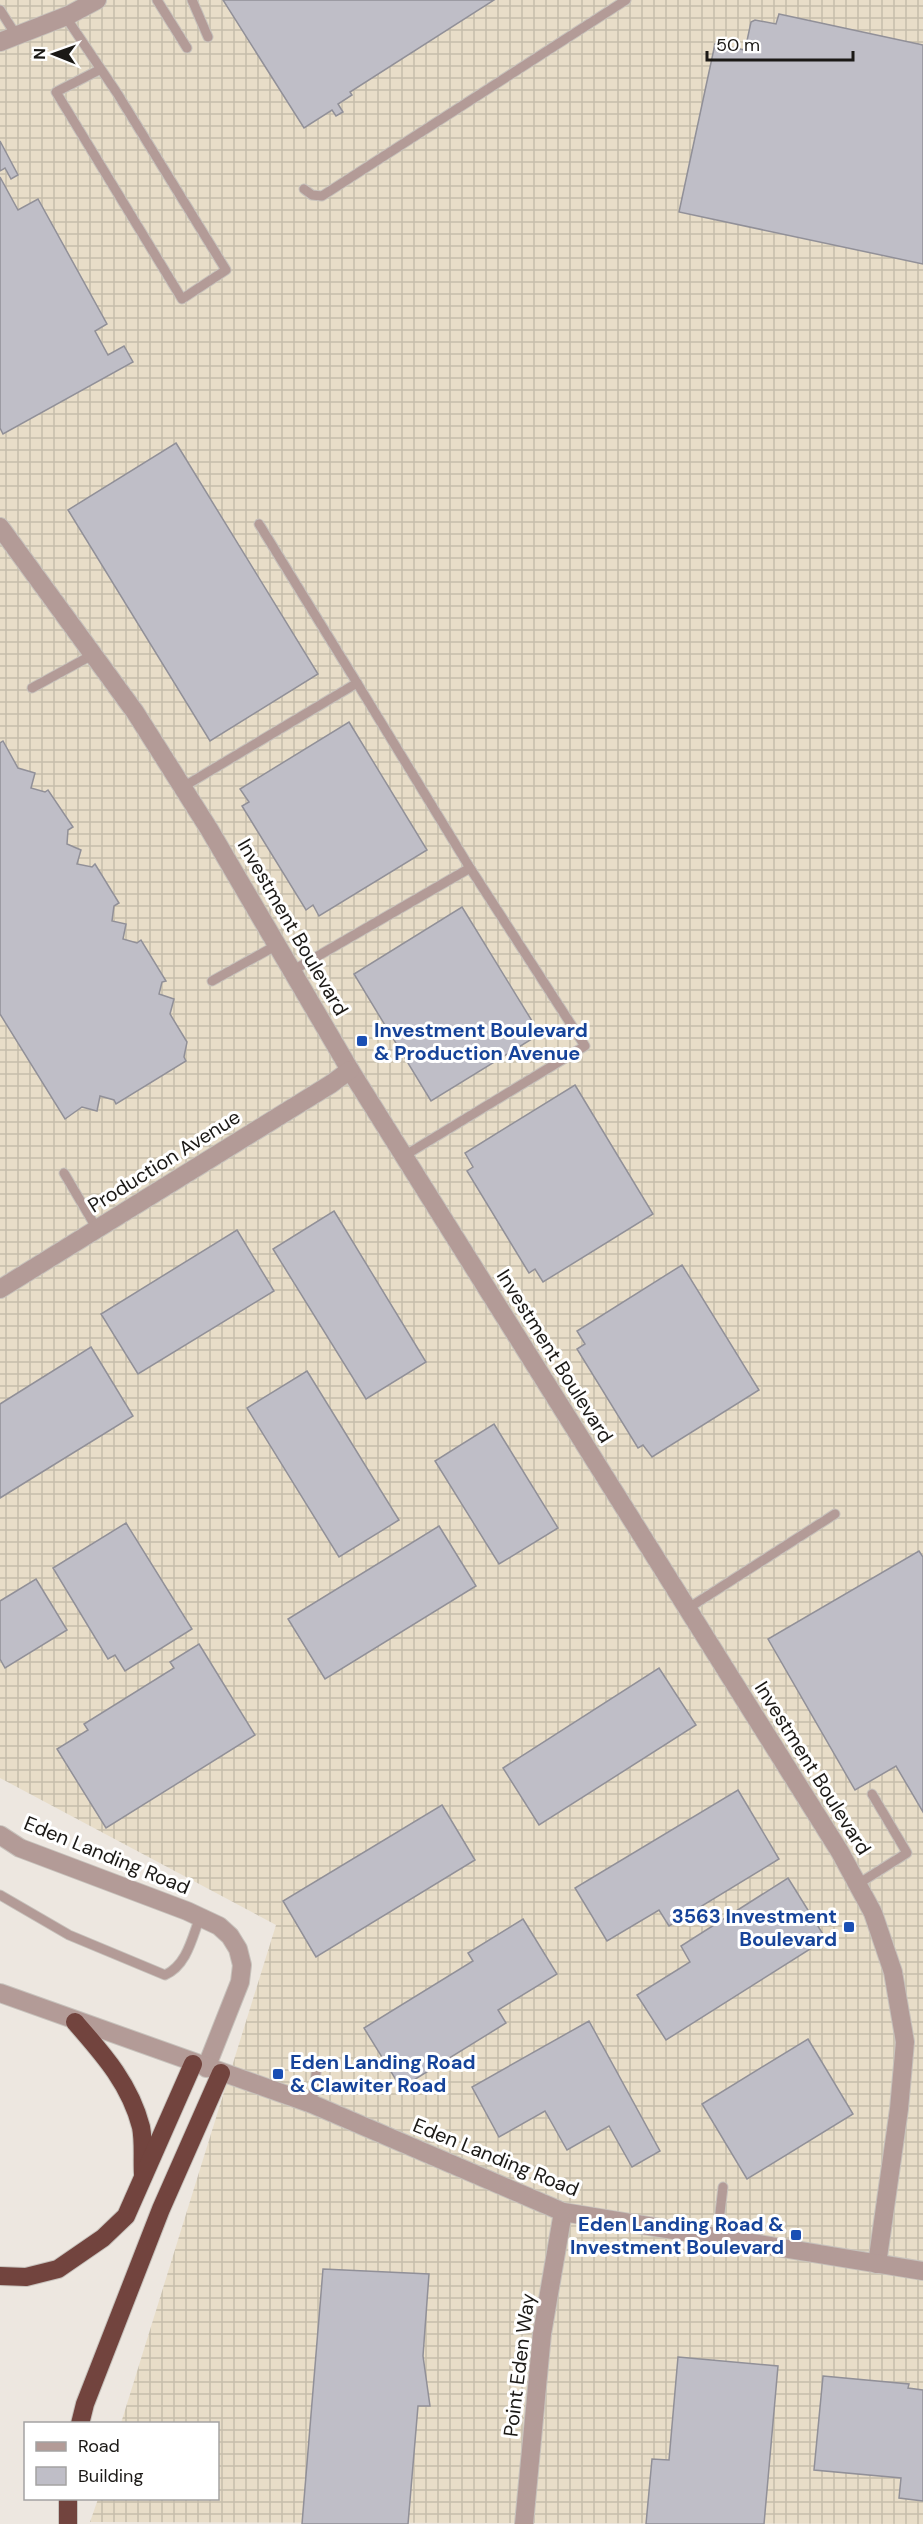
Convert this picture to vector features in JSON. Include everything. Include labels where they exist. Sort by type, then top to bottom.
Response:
[{"type":"highway","points":[[75,2022],[110,2062],[125,2086],[141,2129],[143,2179]]},
{"type":"highway","points":[[0,2276],[26,2277],[58,2269],[103,2238],[126,2216],[143,2179],[207,2068]]},
{"type":"highway","points":[[80,2422],[85,2404],[160,2210],[207,2068]]},
{"type":"highway","points":[[68,2500],[68,2524]]},
{"type":"street","points":[[8,39],[66,16],[97,0]]},
{"type":"street","name":"Investment Boulevard","points":[[0,527],[135,712],[183,787],[350,1070],[858,1884],[873,1913],[894,1972],[905,2042],[900,2109],[878,2264]]},
{"type":"street","name":"Production Avenue","points":[[0,1289],[350,1070]]},
{"type":"street","name":"Eden Landing Road","points":[[0,1835],[20,1848],[200,1917],[219,1926],[230,1936],[238,1949],[242,1965],[240,1982],[207,2068]]},
{"type":"street","name":"Eden Landing Road","points":[[0,1993],[75,2022],[312,2104],[563,2212],[923,2271]]},
{"type":"street","name":"Point Eden Way","points":[[524,2524],[542,2334],[563,2212]]},
{"type":"lane","points":[[157,0],[187,48]]},
{"type":"lane","points":[[192,0],[208,37]]},
{"type":"lane","points":[[304,189],[312,195],[322,196],[626,0]]},
{"type":"lane","points":[[0,10],[8,39]]},
{"type":"lane","points":[[66,16],[101,69],[226,270],[182,299],[56,92],[101,69]]},
{"type":"lane","points":[[259,524],[470,868],[585,1046],[404,1156]]},
{"type":"lane","points":[[32,688],[94,654]]},
{"type":"lane","points":[[183,787],[357,683]]},
{"type":"lane","points":[[292,971],[470,868]]},
{"type":"lane","points":[[212,981],[277,945]]},
{"type":"lane","points":[[64,1173],[97,1228]]},
{"type":"lane","points":[[687,1609],[835,1514]]},
{"type":"lane","points":[[858,1884],[906,1853],[872,1794]]},
{"type":"lane","points":[[0,1895],[69,1935],[165,1975],[176,1970],[185,1956],[200,1917]]},
{"type":"lane","points":[[312,2104],[317,2066]]},
{"type":"lane","points":[[717,2238],[723,2187]]},
{"type":"shaded area","points":[[0,0],[923,0],[923,2524],[90,2522],[98,2500],[219,2500],[219,2422],[121,2422],[276,1925],[0,1778]]},
{"type":"building","points":[[223,0],[494,0],[350,92],[352,95],[338,104],[343,112],[336,116],[332,110],[304,128]]},
{"type":"building","points":[[779,14],[923,45],[923,264],[679,212],[715,44],[745,50],[751,22],[755,20],[776,24]]},
{"type":"building","points":[[0,141],[18,175],[11,179],[5,168],[0,171]]},
{"type":"building","points":[[0,177],[18,210],[38,199],[107,324],[95,331],[108,355],[124,346],[133,362],[3,434],[0,428]]},
{"type":"building","points":[[176,443],[318,674],[210,741],[68,510]]},
{"type":"building","points":[[349,722],[427,850],[319,916],[313,905],[306,910],[242,806],[249,802],[240,789]]},
{"type":"building","points":[[3,741],[18,768],[35,773],[31,788],[45,792],[48,790],[73,827],[68,830],[67,844],[81,850],[77,864],[92,867],[95,864],[119,903],[114,906],[112,921],[126,924],[123,939],[137,943],[141,940],[166,981],[162,982],[159,994],[174,999],[170,1014],[187,1042],[184,1057],[186,1061],[116,1104],[114,1100],[100,1096],[97,1111],[82,1107],[65,1119],[0,1014],[0,743]]},
{"type":"building","points":[[462,907],[540,1034],[431,1101],[354,974]]},
{"type":"building","points":[[575,1085],[653,1214],[543,1282],[535,1269],[529,1273],[467,1171],[473,1167],[465,1153]]},
{"type":"building","points":[[334,1211],[426,1362],[366,1399],[273,1249]]},
{"type":"building","points":[[237,1230],[274,1291],[138,1374],[101,1314]]},
{"type":"building","points":[[682,1265],[759,1390],[652,1457],[643,1445],[638,1448],[577,1349],[585,1344],[577,1331]]},
{"type":"building","points":[[91,1347],[133,1416],[0,1498],[0,1404]]},
{"type":"building","points":[[307,1371],[399,1520],[339,1557],[247,1408]]},
{"type":"building","points":[[494,1424],[558,1528],[499,1564],[435,1461]]},
{"type":"building","points":[[126,1523],[192,1629],[125,1671],[115,1655],[108,1659],[53,1568]]},
{"type":"building","points":[[439,1526],[476,1586],[325,1679],[288,1619]]},
{"type":"building","points":[[919,1551],[923,1557],[923,1812],[896,1766],[855,1790],[768,1639]]},
{"type":"building","points":[[36,1579],[67,1630],[5,1668],[0,1659],[0,1601]]},
{"type":"building","points":[[199,1644],[255,1735],[106,1828],[57,1749],[88,1730],[84,1724],[174,1668],[170,1662]]},
{"type":"building","points":[[659,1668],[696,1725],[539,1825],[503,1768]]},
{"type":"building","points":[[738,1790],[779,1859],[669,1926],[659,1910],[607,1941],[575,1888]]},
{"type":"building","points":[[442,1805],[475,1860],[316,1957],[283,1901]]},
{"type":"building","points":[[788,1878],[826,1939],[666,2040],[637,1995],[690,1962],[681,1946]]},
{"type":"building","points":[[523,1919],[557,1974],[498,2010],[506,2023],[401,2088],[364,2028],[473,1961],[468,1953]]},
{"type":"building","points":[[589,2021],[660,2151],[632,2167],[609,2126],[567,2150],[545,2111],[499,2137],[472,2087]]},
{"type":"building","points":[[808,2039],[853,2114],[747,2179],[702,2104]]},
{"type":"building","points":[[323,2269],[429,2274],[423,2356],[430,2406],[418,2406],[408,2524],[302,2524]]},
{"type":"building","points":[[678,2357],[778,2366],[764,2524],[646,2524],[652,2459],[669,2460]]},
{"type":"building","points":[[823,2376],[909,2384],[908,2388],[923,2390],[923,2501],[899,2498],[901,2478],[814,2470]]},
{"type":"place","name":"Investment Boulevard & Production Avenue","points":[[362,1041]]},
{"type":"place","name":"3563 Investment Boulevard","points":[[849,1927]]},
{"type":"place","name":"Eden Landing Road & Clawiter Road","points":[[278,2074]]},
{"type":"place","name":"Eden Landing Road & Investment Boulevard","points":[[796,2235]]}]
